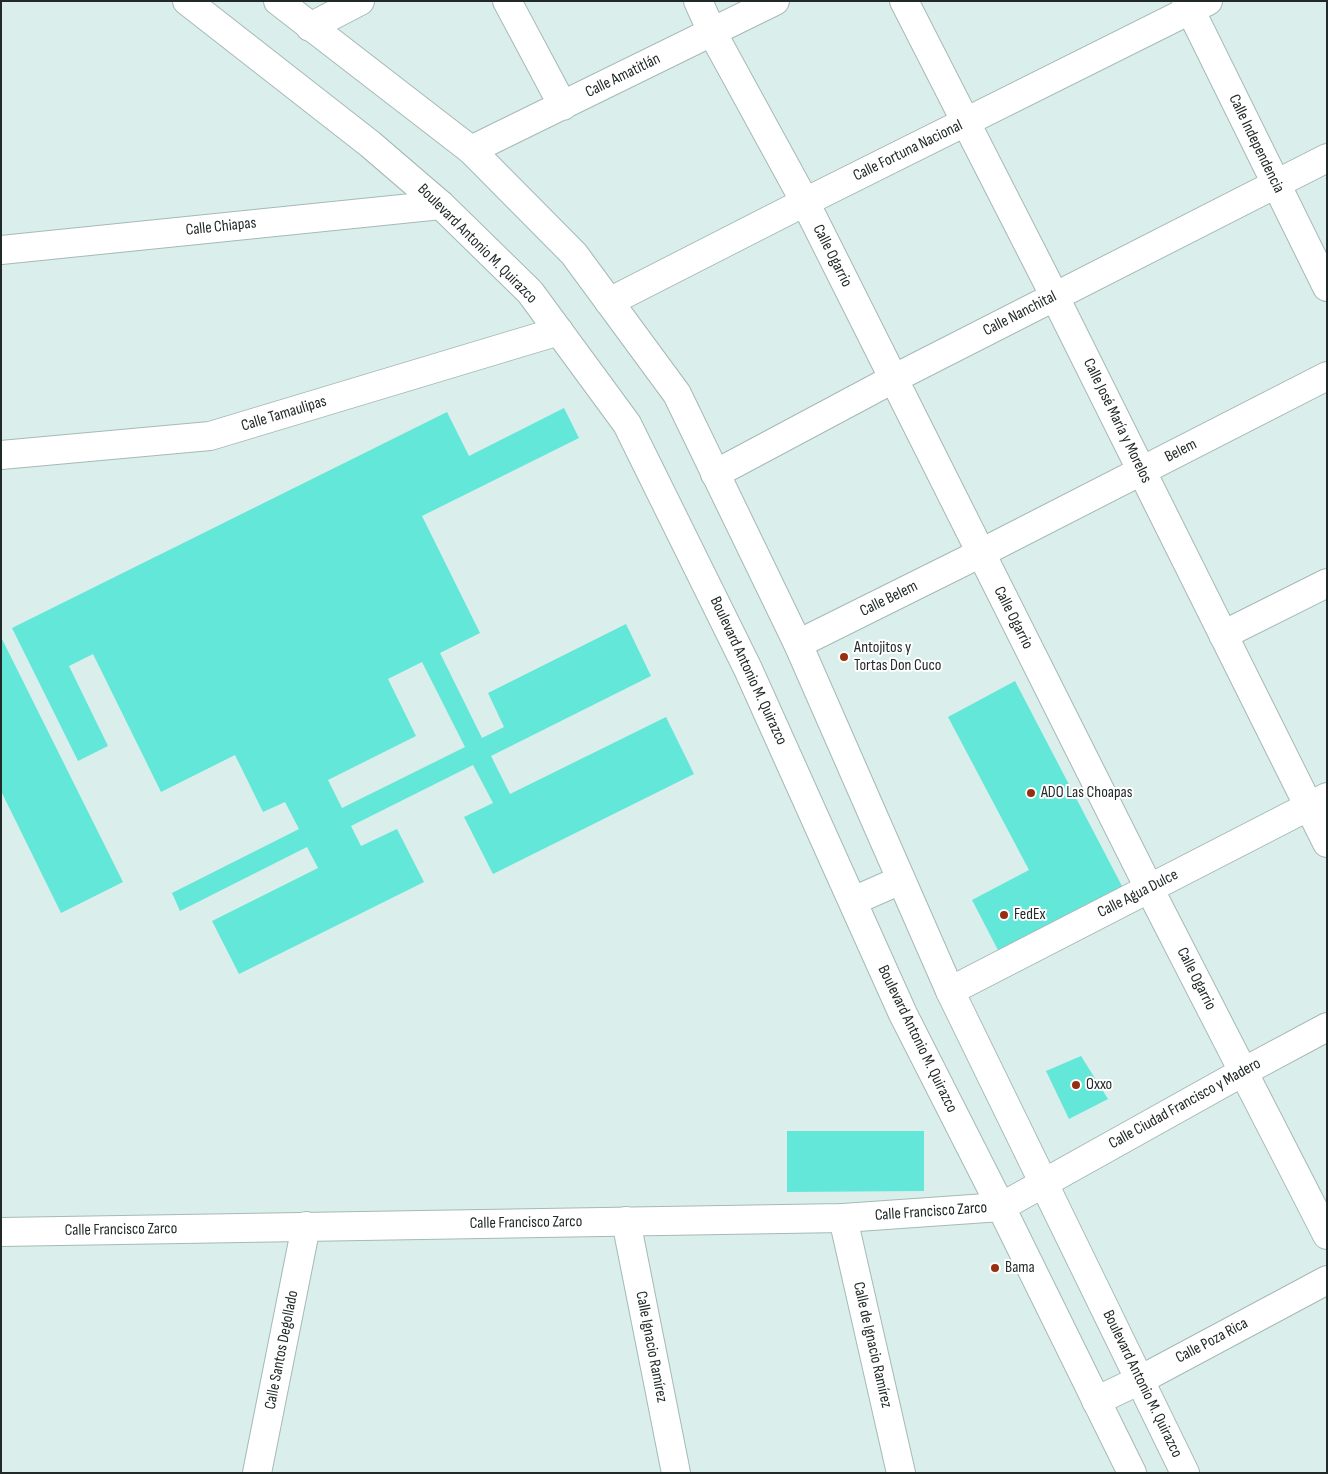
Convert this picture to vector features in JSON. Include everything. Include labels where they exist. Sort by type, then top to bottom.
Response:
[{"type":"street","name":"Boulevard Antonio M. Quirazco","points":[[187,1],[370,144],[442,205],[530,292],[627,424],[748,669],[904,1014],[1132,1473]]},
{"type":"street","name":"Boulevard Antonio M. Quirazco","points":[[278,1],[471,150],[574,254],[676,394],[798,644],[950,991],[1185,1473]]},
{"type":"street","points":[[310,27],[360,1]]},
{"type":"street","points":[[507,1],[563,106]]},
{"type":"street","name":"Calle Ogarrio","points":[[698,1],[712,32],[805,202],[1149,888],[1327,1235]]},
{"type":"street","name":"Calle Amatitlán","points":[[471,150],[775,1]]},
{"type":"street","name":"Calle José María y Morelos","points":[[904,1],[1055,297],[1223,635],[1318,802],[1327,843]]},
{"type":"street","name":"Calle Fortuna Nacional","points":[[609,302],[1195,4]]},
{"type":"street","name":"Calle Independencia","points":[[1195,4],[1276,184],[1327,287]]},
{"type":"street","name":"Calle Nanchital","points":[[715,474],[894,379],[1327,158]]},
{"type":"street","name":"Calle Chiapas","points":[[1,250],[442,205]]},
{"type":"street","name":"Calle Tamaulipas","points":[[1,455],[210,436],[558,331]]},
{"type":"street","name":"Belem","points":[[981,553],[1327,376]]},
{"type":"street","name":"Calle Belem","points":[[798,644],[981,553]]},
{"type":"street","points":[[1223,635],[1327,583]]},
{"type":"street","name":"Calle Agua Dulce","points":[[950,991],[1318,802]]},
{"type":"street","points":[[852,902],[901,880]]},
{"type":"street","name":"Calle Ciudad Francisco y Madero","points":[[1044,1183],[1327,1027]]},
{"type":"street","name":"Calle Francisco Zarco","points":[[1,1232],[843,1218],[1001,1207],[1044,1183]]},
{"type":"street","name":"Calle de Ignacio Ramírez","points":[[843,1218],[901,1473]]},
{"type":"street","name":"Calle Ignacio Ramírez","points":[[626,1221],[676,1473]]},
{"type":"street","name":"Calle Santos Degollado","points":[[258,1473],[306,1226]]},
{"type":"street","name":"Calle Poza Rica","points":[[1096,1401],[1140,1380],[1327,1280]]},
{"type":"building","points":[[564,408],[579,438],[422,516],[480,633],[440,653],[482,738],[504,727],[488,693],[626,624],[651,676],[491,756],[510,794],[666,717],[694,774],[493,874],[464,817],[493,803],[473,765],[351,826],[361,846],[397,829],[424,882],[239,974],[212,921],[318,868],[307,847],[180,911],[172,893],[299,829],[285,802],[263,812],[235,755],[161,792],[93,654],[69,666],[108,746],[78,761],[12,628],[447,412],[469,456]],"holes":[[[422,662],[465,747],[342,808],[328,780],[416,736],[388,679]]]},
{"type":"building","points":[[1,637],[123,882],[61,913],[1,791]]},
{"type":"building","name":"ADO Las Choapas","points":[[1015,681],[1123,888],[999,952],[972,900],[1029,870],[948,717]]},
{"type":"building","name":"Oxxo","points":[[1081,1056],[1108,1099],[1069,1119],[1046,1071]]},
{"type":"building","points":[[787,1131],[924,1131],[924,1191],[787,1192]]},
{"type":"place","name":"Antojitos y Tortas Don Cuco","points":[[844,657]]},
{"type":"place","name":"ADO Las Choapas","points":[[1031,793]]},
{"type":"place","name":"FedEx","points":[[1004,915]]},
{"type":"place","name":"Oxxo","points":[[1076,1085]]},
{"type":"place","name":"Bama","points":[[995,1268]]}]
